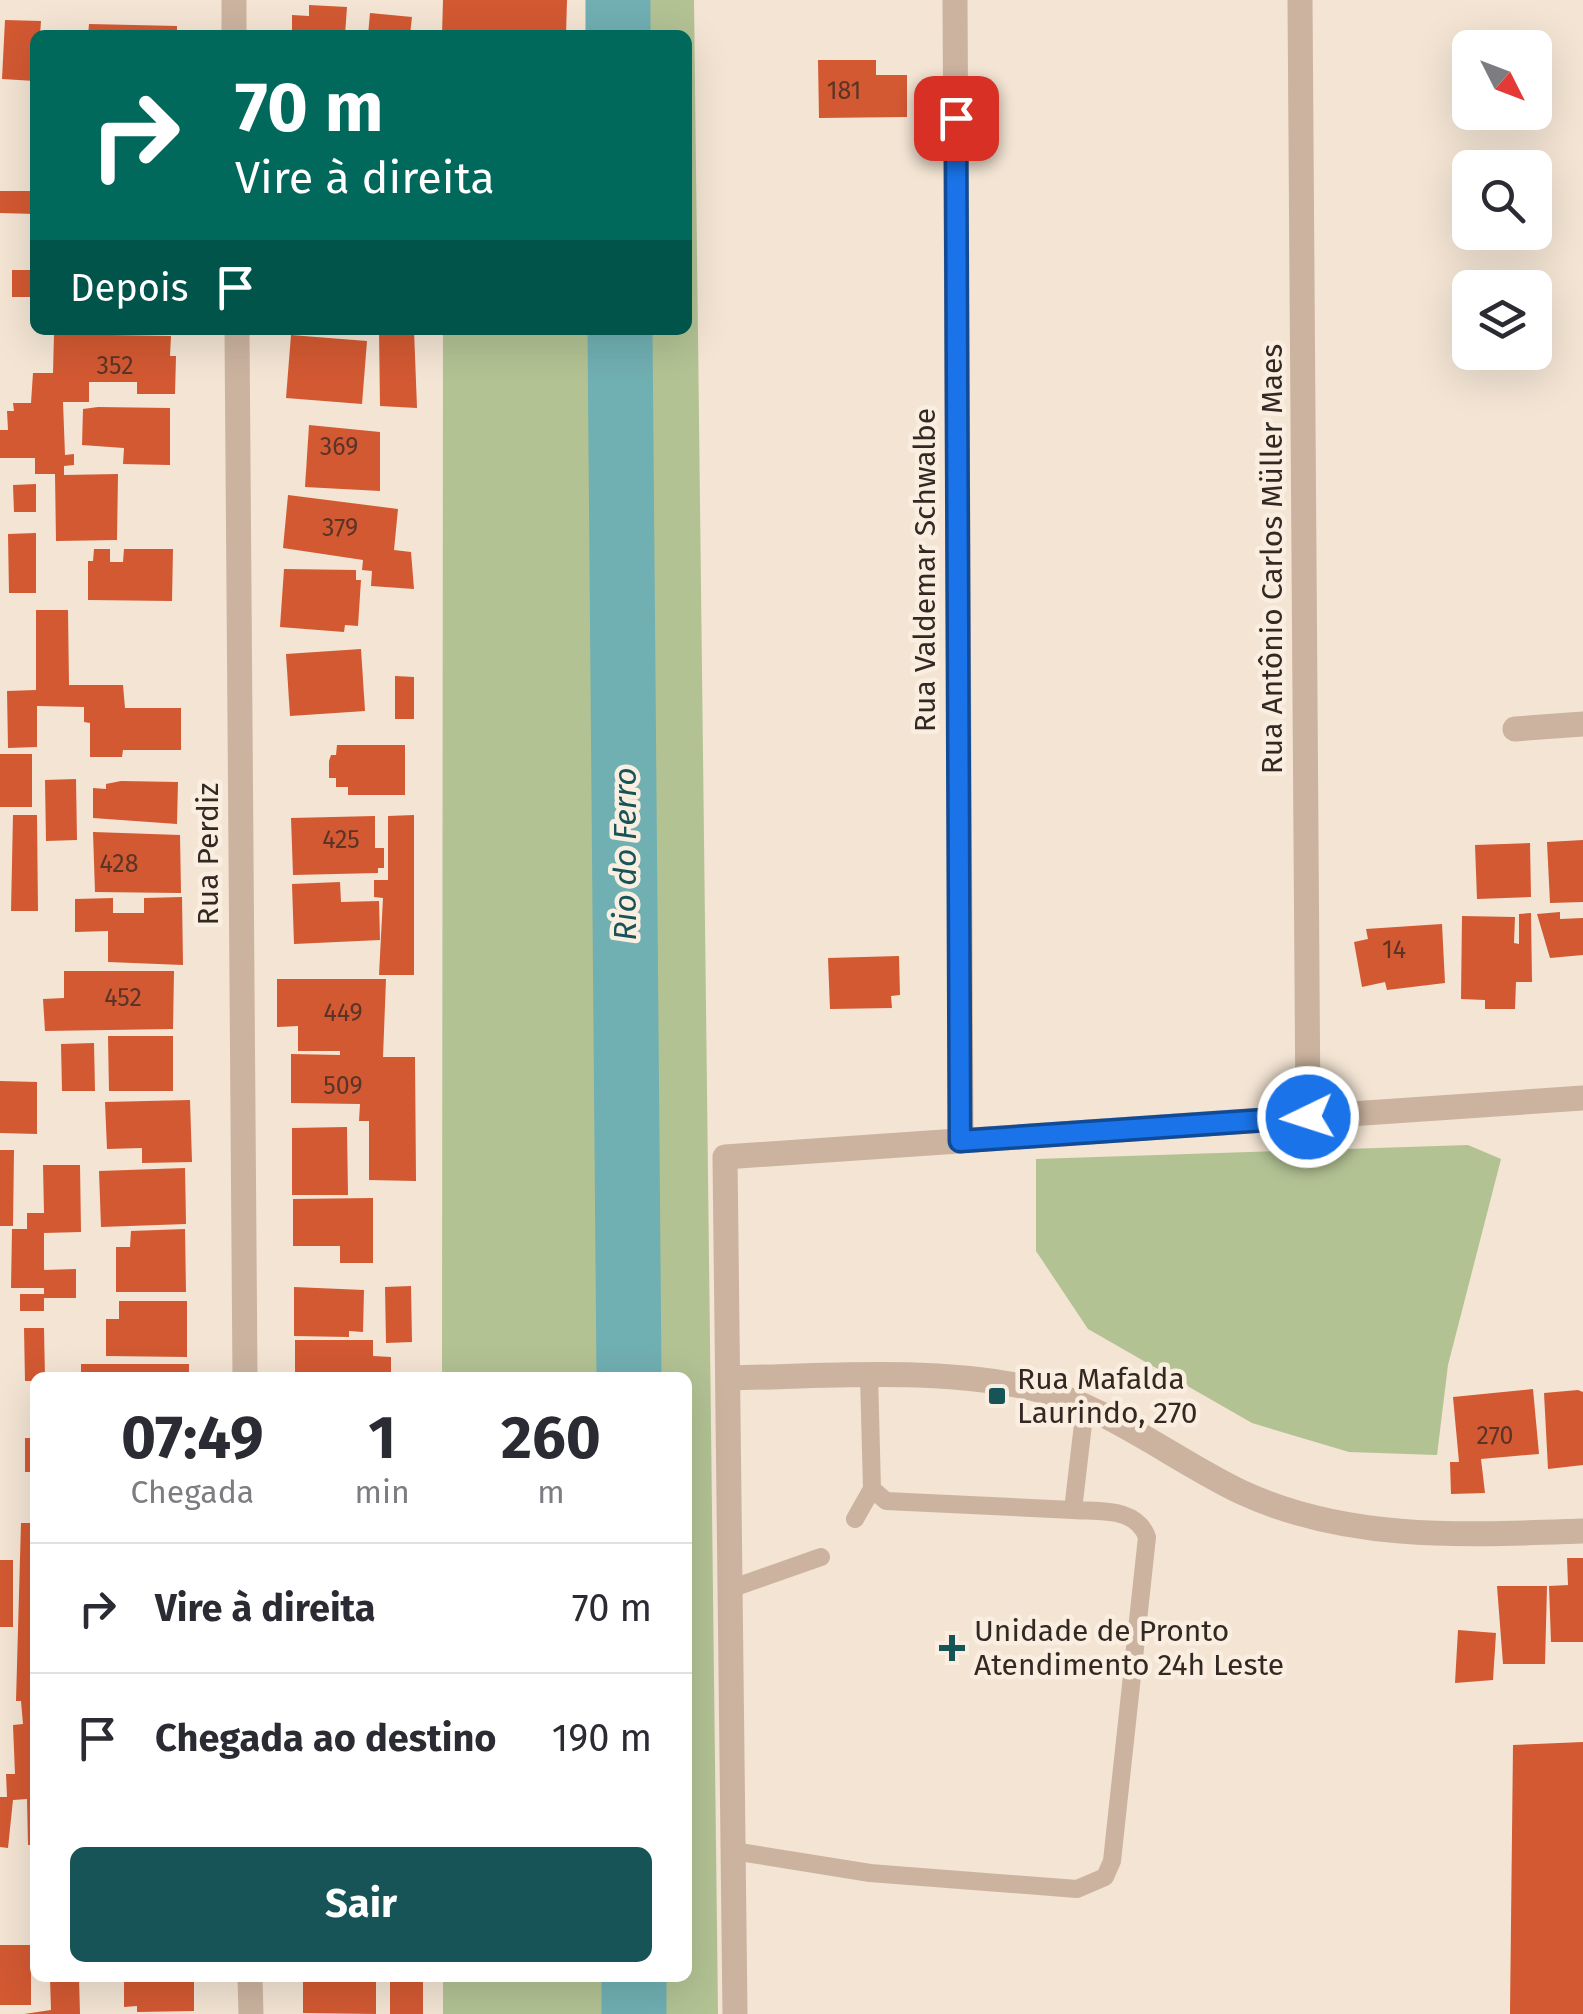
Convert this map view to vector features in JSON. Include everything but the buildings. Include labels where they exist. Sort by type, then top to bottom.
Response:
[{"type":"street","points":[[234,0],[234,30]]},
{"type":"street","name":"Rua Valdemar Schwalbe","points":[[955,0],[960,1141]]},
{"type":"street","name":"Rua Antônio Carlos Müller Maes","points":[[1300,0],[1308,1117]]},
{"type":"street","name":"Rua Perdiz","points":[[236,335],[245,1372]]},
{"type":"street","points":[[1515,729],[1583,724]]},
{"type":"street","points":[[735,2014],[725,1158],[1583,1098]]},
{"type":"street","points":[[729,1378],[869,1375],[1033,1388],[1084,1407],[1240,1491],[1302,1516],[1430,1534],[1583,1531]]},
{"type":"street","points":[[250,1982],[250,2014]]},
{"type":"lane","points":[[855,1519],[872,1489],[869,1375]]},
{"type":"lane","points":[[1073,1510],[1084,1407]]},
{"type":"lane","points":[[733,1851],[870,1873],[1077,1889],[1104,1877],[1112,1861],[1147,1537],[1143,1526],[1126,1514],[886,1502],[872,1489]]},
{"type":"lane","points":[[730,1589],[821,1556]]},
{"type":"green space","points":[[601,0],[694,0],[718,2014],[443,2014],[443,1982],[692,1982],[692,1372],[442,1372],[443,335],[692,335],[692,30],[602,30]]},
{"type":"green space","points":[[1468,1145],[1501,1159],[1448,1365],[1437,1455],[1349,1452],[1252,1423],[1088,1329],[1036,1251],[1036,1159]]},
{"type":"waterway","name":"Rio do Ferro","points":[[618,0],[618,30]]},
{"type":"waterway","name":"Rio do Ferro","points":[[620,335],[629,1372]]},
{"type":"waterway","name":"Rio do Ferro","points":[[634,1982],[634,2014]]},
{"type":"place","name":"Rua Mafalda Laurindo, 270","points":[[997,1396]]},
{"type":"place","name":"Unidade de Pronto Atendimento 24h Leste","points":[[952,1648]]},
{"type":"route","points":[[956,118],[960,1141],[1308,1117]]}]
